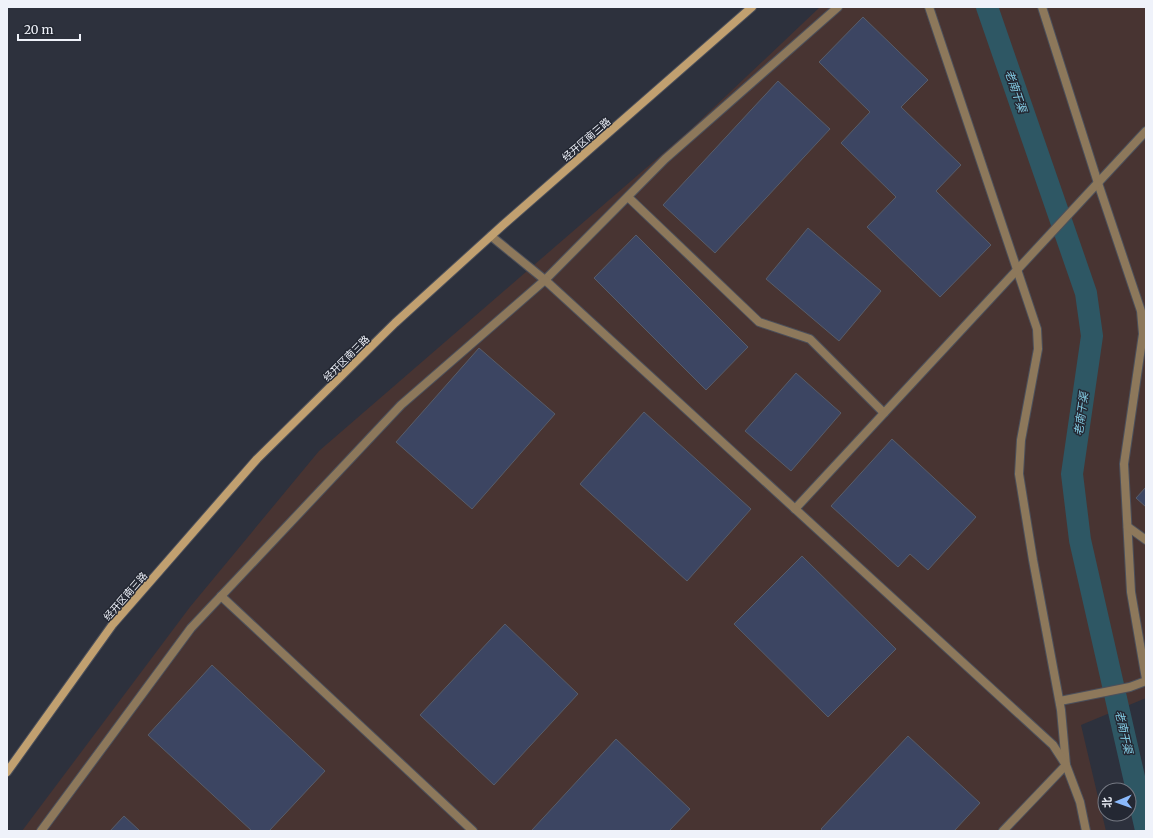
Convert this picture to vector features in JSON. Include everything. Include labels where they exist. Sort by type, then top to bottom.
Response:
[{"type":"street","name":"经开区南三路","points":[[7,772],[113,624],[257,459],[395,323],[491,236],[752,7]]},
{"type":"street","points":[[41,831],[191,628],[401,405],[545,280],[665,160],[838,7]]},
{"type":"street","points":[[929,7],[1037,329],[1038,349],[1021,440],[1018,474],[1060,701],[1066,765],[1003,831]]},
{"type":"street","points":[[1042,7],[1098,183],[1141,310],[1143,334],[1124,464],[1131,592],[1146,680],[1130,687],[1060,701]]},
{"type":"street","points":[[796,509],[1146,131]]},
{"type":"street","points":[[628,197],[759,322],[810,339],[884,413]]},
{"type":"street","points":[[491,236],[545,280],[1053,745],[1066,765],[1080,802],[1086,831]]},
{"type":"street","points":[[1128,527],[1146,540]]},
{"type":"street","points":[[221,596],[473,831]]},
{"type":"shaded area","points":[[820,7],[1146,7],[1146,698],[1081,725],[1097,793],[1097,822],[1104,822],[1106,831],[22,831],[190,607],[319,451],[690,130]]},
{"type":"building","points":[[863,17],[928,80],[901,107],[961,165],[936,191],[991,245],[940,297],[867,227],[896,197],[841,143],[870,112],[819,62]]},
{"type":"building","points":[[778,81],[830,129],[715,253],[663,205]]},
{"type":"building","points":[[808,228],[881,291],[839,341],[766,279]]},
{"type":"building","points":[[636,235],[748,347],[706,390],[594,278]]},
{"type":"building","points":[[479,348],[555,414],[472,509],[396,442]]},
{"type":"building","points":[[796,373],[841,413],[791,471],[745,431]]},
{"type":"building","points":[[644,412],[751,509],[687,581],[580,484]]},
{"type":"building","points":[[892,439],[976,517],[928,570],[910,554],[898,567],[831,506]]},
{"type":"building","points":[[1146,487],[1146,507],[1136,498]]},
{"type":"building","points":[[802,556],[896,649],[828,717],[734,624]]},
{"type":"building","points":[[505,624],[578,694],[494,785],[420,715]]},
{"type":"building","points":[[212,665],[325,771],[269,831],[252,831],[148,735]]},
{"type":"building","points":[[908,736],[980,803],[954,831],[823,831],[821,829]]},
{"type":"building","points":[[616,739],[690,809],[669,831],[533,831],[532,830]]},
{"type":"building","points":[[124,816],[140,831],[110,831]]},
{"type":"waterway","name":"老南干渠","points":[[987,7],[1086,293],[1092,336],[1072,474],[1080,540],[1146,830]]}]
